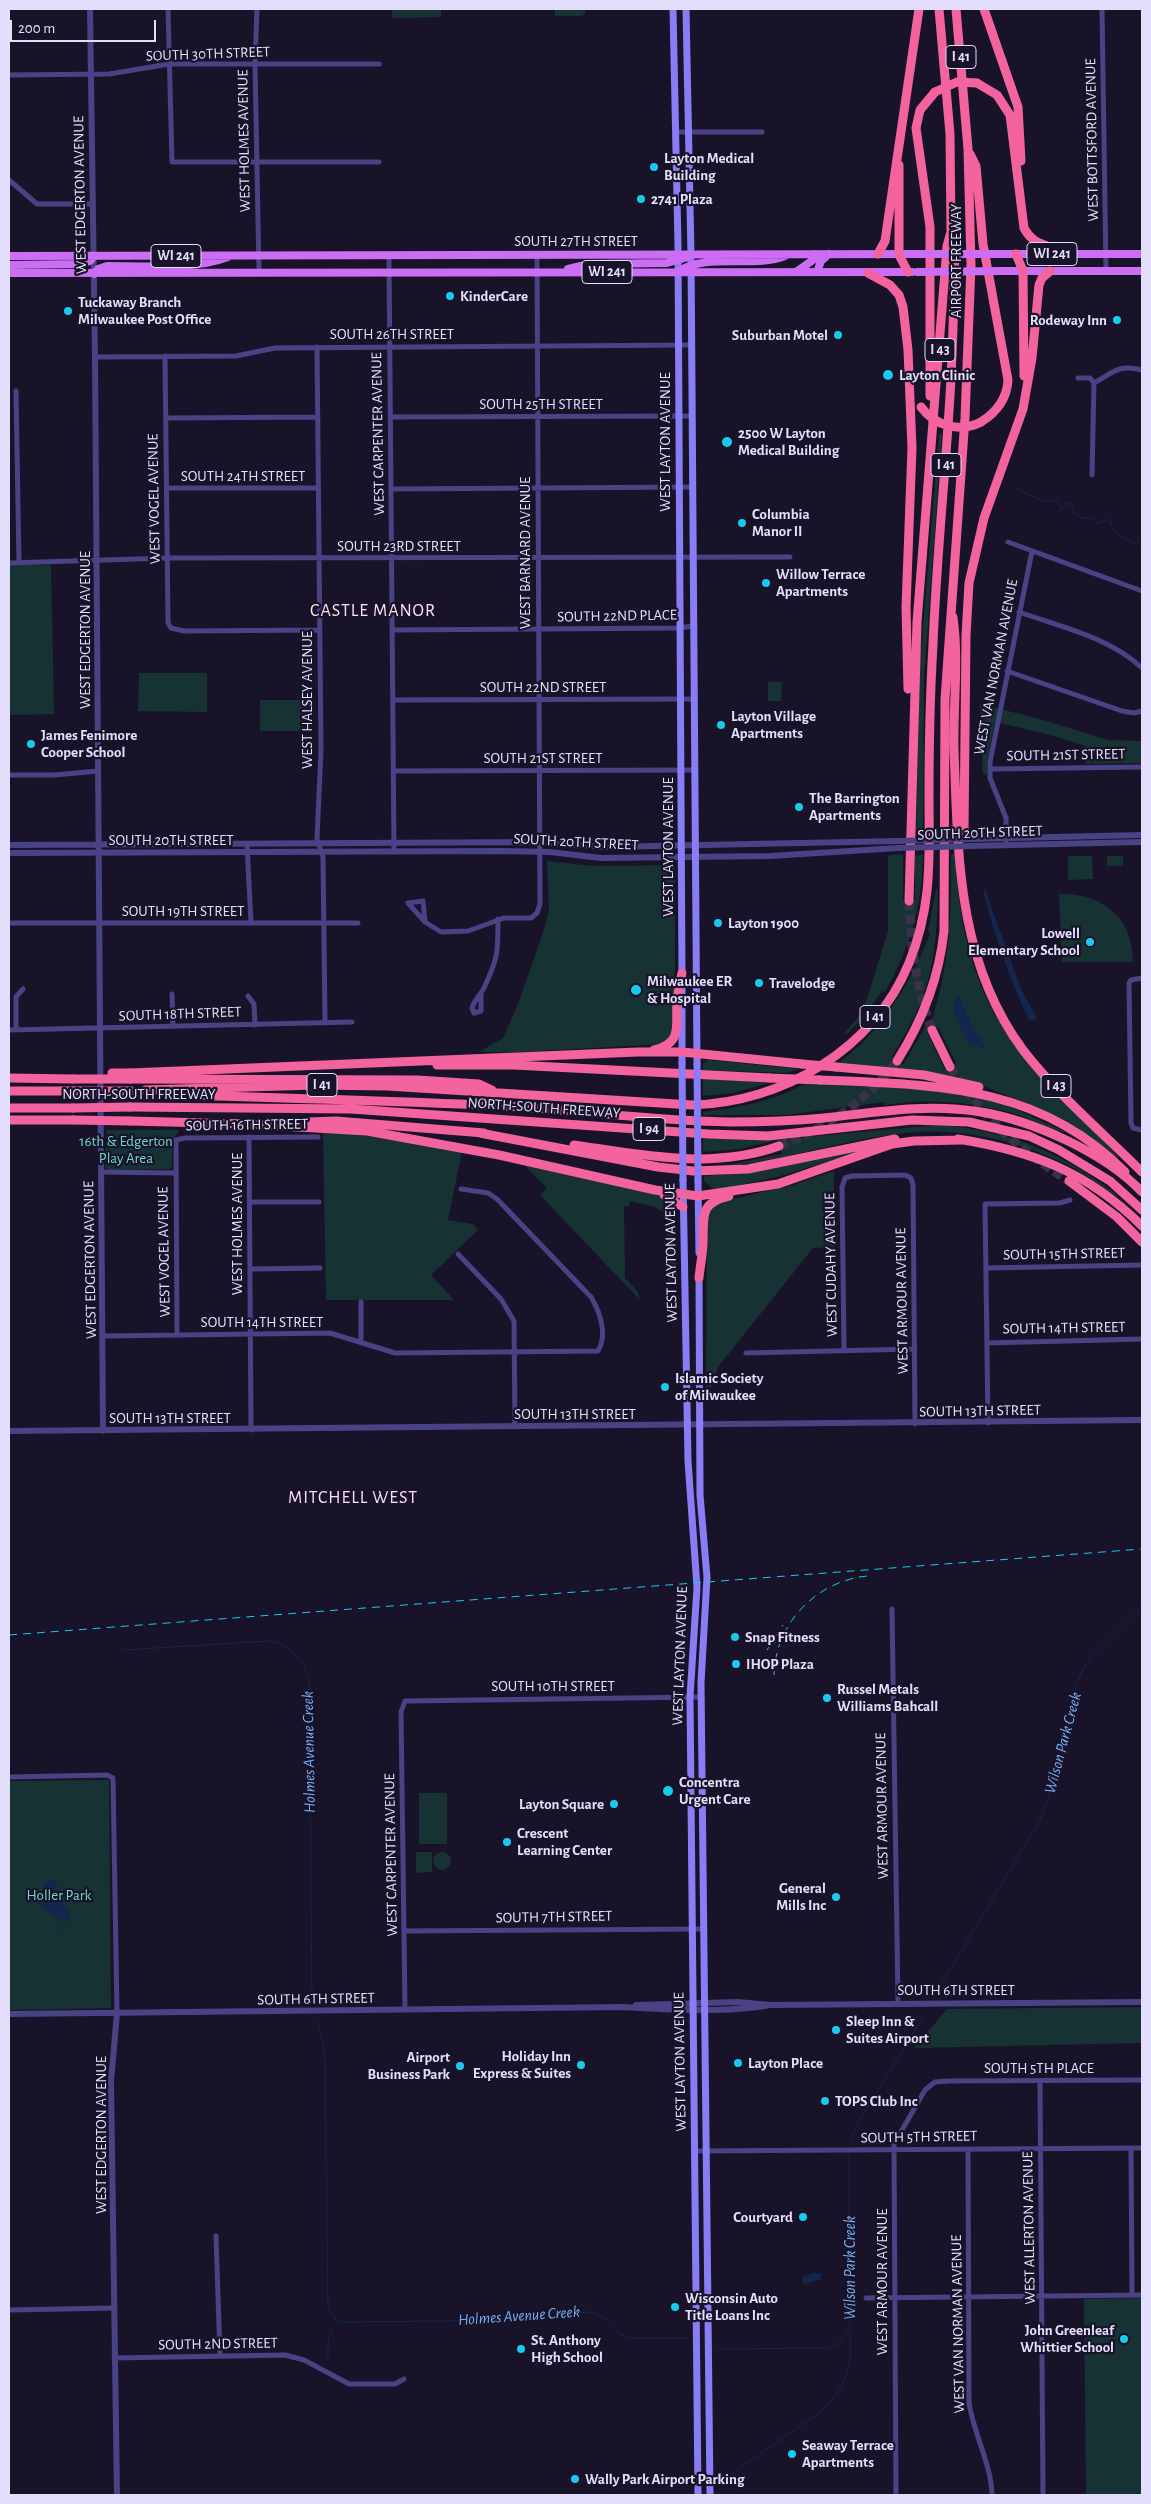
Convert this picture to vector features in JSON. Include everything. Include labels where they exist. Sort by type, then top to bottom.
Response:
[{"type":"highway","points":[[878,254],[885,241],[919,9]]},
{"type":"highway","name":"AIRPORT FREEWAY","points":[[939,9],[950,134],[951,232]]},
{"type":"highway","name":"AIRPORT FREEWAY","points":[[952,603],[969,339],[971,265],[968,149],[956,9]]},
{"type":"highway","points":[[984,9],[1018,107],[1022,224],[1027,233],[1044,247],[1055,248],[1063,253]]},
{"type":"highway","points":[[929,469],[927,450],[930,398],[930,227],[916,128],[920,110],[936,92],[954,82],[977,83],[997,94],[1010,115],[1020,194]]},
{"type":"highway","points":[[900,137],[900,254],[912,272]]},
{"type":"highway","points":[[909,365],[914,393],[921,407],[933,419],[949,426],[965,427],[981,422],[1000,405],[1006,392],[1008,380],[983,244],[976,166],[968,149]]},
{"type":"highway","name":"I 43","points":[[909,901],[912,726],[917,622],[947,246],[951,232]]},
{"type":"highway","name":"I 41","points":[[145,1090],[315,1085],[387,1086],[716,1105],[752,1098],[787,1084],[832,1058],[853,1042],[897,987],[917,942],[929,889],[933,644],[953,348],[955,246],[951,232]]},
{"type":"highway","points":[[1016,254],[1023,271],[1023,409]]},
{"type":"highway","points":[[961,872],[964,856],[966,635],[969,583],[984,518],[1023,409],[1032,358],[1039,285],[1042,278],[1050,271]]},
{"type":"highway","points":[[868,273],[890,285],[899,296],[903,307],[909,365],[912,448],[906,607],[908,720],[912,726]]},
{"type":"highway","name":"I 43","points":[[952,603],[955,630],[954,750],[961,872],[966,916],[976,958],[1002,1016],[1023,1050],[1142,1172]]},
{"type":"highway","name":"I 41","points":[[897,1061],[915,1031],[931,995],[943,940],[944,738],[952,603]]},
{"type":"highway","points":[[638,1052],[662,1048],[676,1034],[677,1003],[682,973]]},
{"type":"highway","points":[[932,1030],[950,1067]]},
{"type":"highway","points":[[130,1076],[302,1066],[638,1052],[682,1052],[945,1078],[992,1091],[1006,1100]]},
{"type":"highway","points":[[302,1066],[514,1065],[820,1080],[966,1090],[1006,1100],[1035,1111],[1087,1140],[1113,1161],[1132,1181]]},
{"type":"highway","points":[[9,1078],[130,1076],[417,1080],[479,1084],[499,1092]]},
{"type":"highway","name":"NORTH-SOUTH FREEWAY","points":[[9,1091],[145,1090],[169,1094],[506,1106],[710,1122],[773,1122],[914,1108],[960,1109],[992,1114],[1036,1126],[1079,1147],[1132,1181],[1142,1192]]},
{"type":"highway","name":"NORTH-SOUTH FREEWAY","points":[[9,1108],[351,1109],[708,1134],[768,1136],[912,1120],[969,1122],[1003,1128],[1029,1136],[1060,1150],[1110,1181],[1142,1210]]},
{"type":"highway","points":[[9,1120],[247,1124],[367,1131],[499,1154],[655,1190],[698,1196],[778,1184],[892,1144],[914,1141],[962,1140]]},
{"type":"highway","points":[[247,1124],[336,1121],[480,1133],[690,1160],[733,1158],[779,1146]]},
{"type":"highway","points":[[480,1133],[658,1167],[692,1171],[748,1169],[907,1137],[962,1140],[1011,1149],[1063,1168],[1105,1193],[1142,1226]]},
{"type":"highway","points":[[1068,1181],[1117,1217],[1142,1242]]},
{"type":"highway","points":[[655,1190],[683,1207]]},
{"type":"highway","points":[[699,1278],[703,1243],[703,1216],[706,1209],[714,1201],[747,1190]]},
{"type":"main road","name":"WEST LAYTON AVENUE","points":[[673,9],[678,258],[683,1207],[690,1496],[697,1587],[690,1697],[698,2495]]},
{"type":"main road","name":"WEST LAYTON AVENUE","points":[[686,9],[691,255],[690,345],[699,1426],[700,1494],[707,1577],[702,1697],[710,2495]]},
{"type":"main road","name":"SOUTH 27TH STREET","points":[[9,256],[537,254],[678,258]]},
{"type":"main road","points":[[678,272],[690,269],[772,261],[790,254]]},
{"type":"main road","points":[[796,272],[812,260],[815,254]]},
{"type":"main road","points":[[817,272],[821,261],[829,254]]},
{"type":"main road","name":"WI 241","points":[[691,255],[1142,254]]},
{"type":"main road","points":[[94,274],[98,269],[107,266],[174,265],[219,261],[234,255]]},
{"type":"main road","points":[[557,271],[589,264],[667,263],[691,255]]},
{"type":"main road","points":[[9,265],[80,264],[90,261],[94,256]]},
{"type":"main road","name":"WI 241","points":[[690,269],[868,273],[1142,270]]},
{"type":"main road","name":"SOUTH 27TH STREET","points":[[9,273],[259,272],[389,274],[537,271],[678,272]]},
{"type":"street","name":"WEST EDGERTON AVENUE","points":[[90,9],[104,1336],[103,1431]]},
{"type":"street","points":[[168,9],[172,162],[379,162]]},
{"type":"street","name":"WEST HOLMES AVENUE","points":[[257,9],[255,64],[259,272]]},
{"type":"street","name":"WEST BOTTSFORD AVENUE","points":[[1102,9],[1106,271]]},
{"type":"street","name":"SOUTH 30TH STREET","points":[[9,75],[91,75],[168,64],[379,64]]},
{"type":"street","points":[[676,132],[762,132]]},
{"type":"street","points":[[9,180],[37,204],[93,204]]},
{"type":"street","name":"WEST BARNARD AVENUE","points":[[537,254],[537,488],[541,852]]},
{"type":"street","name":"WEST CARPENTER AVENUE","points":[[389,256],[394,851]]},
{"type":"street","name":"SOUTH 26TH STREET","points":[[95,356],[236,356],[275,348],[317,347],[690,345]]},
{"type":"street","name":"WEST HALSEY AVENUE","points":[[317,347],[321,751],[317,801],[318,844],[322,852],[325,1022]]},
{"type":"street","name":"WEST VOGEL AVENUE","points":[[165,356],[168,623],[175,630],[184,631],[320,630]]},
{"type":"street","points":[[1094,383],[1119,368],[1128,366],[1142,370]]},
{"type":"street","points":[[1078,378],[1090,378],[1094,383],[1092,476]]},
{"type":"street","points":[[16,392],[19,563]]},
{"type":"street","name":"SOUTH 25TH STREET","points":[[390,417],[691,416]]},
{"type":"street","points":[[166,418],[318,417]]},
{"type":"street","points":[[391,488],[691,487]]},
{"type":"street","name":"SOUTH 24TH STREET","points":[[167,488],[318,488]]},
{"type":"street","points":[[1008,542],[1142,591]]},
{"type":"street","name":"WEST VAN NORMAN AVENUE","points":[[1006,841],[1006,818],[992,783],[990,769],[1007,671],[1032,551]]},
{"type":"street","name":"SOUTH 23RD STREET","points":[[9,562],[168,558],[790,558]]},
{"type":"street","points":[[1020,612],[1110,646],[1142,668]]},
{"type":"street","name":"SOUTH 22ND PLACE","points":[[392,630],[680,628],[692,626]]},
{"type":"street","points":[[1007,671],[1122,711],[1134,713],[1142,711]]},
{"type":"street","name":"SOUTH 22ND STREET","points":[[393,700],[693,699]]},
{"type":"street","name":"SOUTH 21ST STREET","points":[[990,769],[1142,767]]},
{"type":"street","points":[[9,775],[55,775],[98,770]]},
{"type":"street","name":"SOUTH 21ST STREET","points":[[393,771],[693,770]]},
{"type":"street","name":"SOUTH 20TH STREET","points":[[9,853],[394,851],[541,852],[590,858],[770,856],[861,850],[898,845],[1142,835]]},
{"type":"street","name":"SOUTH 20TH STREET","points":[[1006,841],[1142,842]]},
{"type":"street","points":[[861,842],[861,850]]},
{"type":"street","name":"SOUTH 20TH STREET","points":[[9,845],[540,843],[593,847],[861,842],[898,845]]},
{"type":"street","points":[[247,844],[247,882],[251,891],[251,923]]},
{"type":"street","points":[[425,922],[436,930],[449,932],[468,931],[498,919],[531,918],[537,914],[541,892],[541,852]]},
{"type":"street","points":[[481,993],[497,961],[498,919]]},
{"type":"street","name":"SOUTH 19TH STREET","points":[[9,923],[358,923]]},
{"type":"street","points":[[1142,978],[1131,980],[1131,1123],[1133,1128],[1142,1130]]},
{"type":"street","points":[[16,1030],[16,996],[23,989]]},
{"type":"street","points":[[172,994],[173,1026]]},
{"type":"street","points":[[248,996],[254,1004],[255,1025]]},
{"type":"street","name":"SOUTH 18TH STREET","points":[[9,1030],[352,1022]]},
{"type":"street","name":"WEST HOLMES AVENUE","points":[[249,1137],[251,1430]]},
{"type":"street","name":"SOUTH 16TH STREET","points":[[177,1139],[318,1137]]},
{"type":"street","name":"WEST VOGEL AVENUE","points":[[177,1139],[175,1172],[178,1335]]},
{"type":"street","points":[[102,1172],[175,1172]]},
{"type":"street","name":"WEST ARMOUR AVENUE","points":[[845,1178],[852,1176],[905,1175],[911,1178],[913,1185],[915,1424]]},
{"type":"street","name":"WEST CUDAHY AVENUE","points":[[844,1351],[842,1187],[845,1178]]},
{"type":"street","name":"SOUTH 14TH STREET","points":[[104,1336],[330,1334],[394,1353],[598,1351],[602,1346],[602,1324],[591,1297],[491,1195],[461,1189]]},
{"type":"street","points":[[988,1423],[985,1204],[1060,1203],[1070,1200]]},
{"type":"street","points":[[250,1202],[319,1202]]},
{"type":"street","points":[[458,1254],[508,1308],[514,1321],[515,1427]]},
{"type":"street","name":"SOUTH 15TH STREET","points":[[986,1268],[1142,1265]]},
{"type":"street","points":[[251,1268],[320,1268]]},
{"type":"street","points":[[361,1302],[361,1342]]},
{"type":"street","name":"SOUTH 14TH STREET","points":[[987,1343],[1142,1339]]},
{"type":"street","points":[[746,1353],[915,1349]]},
{"type":"street","name":"SOUTH 13TH STREET","points":[[9,1432],[915,1424],[1142,1420]]},
{"type":"street","name":"WEST ARMOUR AVENUE","points":[[892,1609],[898,2003]]},
{"type":"street","name":"SOUTH 10TH STREET","points":[[405,1701],[702,1697]]},
{"type":"street","name":"WEST CARPENTER AVENUE","points":[[405,1701],[402,1712],[405,2010]]},
{"type":"street","name":"WEST EDGERTON AVENUE","points":[[9,1776],[112,1776],[117,2013],[112,2073],[117,2495]]},
{"type":"street","name":"SOUTH 7TH STREET","points":[[404,1931],[692,1927],[704,1929]]},
{"type":"street","name":"SOUTH 6TH STREET","points":[[9,2014],[704,2005],[753,2008],[770,2005],[898,2003],[1142,2002]]},
{"type":"street","name":"SOUTH 5TH PLACE","points":[[935,2082],[1142,2080]]},
{"type":"street","name":"WEST ALLERTON AVENUE","points":[[1040,2081],[1043,2495]]},
{"type":"street","name":"WEST ARMOUR AVENUE","points":[[896,2495],[894,2144],[925,2090],[935,2082]]},
{"type":"street","points":[[1131,2148],[1132,2295]]},
{"type":"street","name":"SOUTH 5TH STREET","points":[[695,2151],[1142,2148]]},
{"type":"street","name":"WEST VAN NORMAN AVENUE","points":[[968,2149],[969,2403],[976,2433],[989,2470],[992,2495]]},
{"type":"street","points":[[216,2236],[220,2356]]},
{"type":"street","points":[[866,2298],[1142,2295]]},
{"type":"street","points":[[9,2310],[114,2308]]},
{"type":"street","name":"SOUTH 2ND STREET","points":[[114,2358],[285,2355],[304,2360],[343,2382],[357,2385],[394,2384],[404,2379]]},
{"type":"green space","points":[[392,9],[441,9],[441,17],[392,18]]},
{"type":"green space","points":[[555,9],[585,9],[585,13],[582,16],[555,16]]},
{"type":"green space","points":[[939,434],[942,434],[924,678],[923,835],[916,836],[920,663]]},
{"type":"green space","points":[[9,565],[51,565],[54,714],[9,715]]},
{"type":"green space","points":[[139,673],[207,673],[207,712],[138,711]]},
{"type":"green space","points":[[768,682],[782,682],[781,701],[768,701]]},
{"type":"green space","points":[[260,700],[302,700],[303,731],[260,731]]},
{"type":"green space","points":[[980,704],[1040,719],[1108,740],[1142,741],[1142,763],[1086,764],[1086,746],[1043,733],[995,722],[987,762],[987,774],[983,774]]},
{"type":"green space","points":[[903,854],[903,901],[915,901],[915,856],[923,854],[920,892],[908,942],[885,992],[882,991],[865,1015],[846,1035],[844,1034],[859,1016],[867,999],[888,931],[888,857],[890,855]]},
{"type":"green space","points":[[951,854],[955,854],[963,925],[971,956],[981,985],[994,1013],[1011,1040],[1032,1067],[1057,1095],[1110,1147],[1119,1159],[1065,1120],[979,1084],[835,1065],[865,1039],[904,988],[930,933],[928,931],[936,889],[938,889],[936,937],[927,983],[913,1019],[892,1057],[903,1065],[928,1022],[932,1019],[943,976],[949,937]],"holes":[[[938,1027],[956,1063],[945,1070],[927,1032]]]},
{"type":"green space","points":[[1068,856],[1092,856],[1093,879],[1068,880]]},
{"type":"green space","points":[[1107,856],[1123,856],[1123,866],[1107,866]]},
{"type":"green space","points":[[547,861],[594,866],[675,865],[675,962],[672,1033],[665,1044],[520,1052],[479,1052],[503,1038],[518,1004],[543,933],[549,910]]},
{"type":"green space","points":[[1059,894],[1089,898],[1102,903],[1112,911],[1121,920],[1128,932],[1132,946],[1133,962],[1062,962]]},
{"type":"green space","points":[[708,1060],[799,1069],[788,1073],[703,1070],[703,1064]]},
{"type":"green space","points":[[703,1078],[769,1083],[733,1093],[703,1096]]},
{"type":"green space","points":[[805,1084],[943,1090],[1004,1104],[1066,1132],[1050,1128],[1016,1114],[951,1102],[885,1105],[884,1102],[787,1115],[703,1115],[703,1112],[742,1106],[768,1099]]},
{"type":"green space","points":[[938,1125],[989,1132],[1034,1146],[1077,1167],[1119,1196],[1079,1171],[1051,1157],[992,1138],[961,1133],[930,1132],[869,1138],[779,1158],[718,1167],[782,1154],[777,1140],[740,1149],[703,1152],[703,1139],[785,1139]]},
{"type":"green space","name":"16th & Edgerton Play Area","points":[[107,1130],[179,1130],[172,1143],[172,1167],[169,1169],[108,1170],[105,1167]]},
{"type":"green space","points":[[323,1132],[343,1132],[462,1151],[448,1220],[473,1224],[478,1230],[431,1275],[454,1300],[326,1300]]},
{"type":"green space","points":[[874,1147],[784,1175],[723,1189],[714,1189],[704,1181],[704,1176],[746,1173]]},
{"type":"green space","points":[[524,1165],[658,1195],[673,1203],[676,1223],[677,1282],[668,1281],[667,1217],[662,1217],[664,1212],[652,1206],[630,1201],[629,1206],[624,1206],[625,1278],[638,1292],[639,1299],[540,1195],[547,1188]]},
{"type":"green space","points":[[834,1171],[834,1247],[813,1248],[718,1367],[712,1387],[706,1388],[707,1211],[721,1202],[793,1185]]},
{"type":"green space","name":"Holler Park","points":[[109,1780],[111,2008],[9,2010],[9,1781]]},
{"type":"green space","points":[[419,1793],[447,1793],[447,1844],[419,1844]]},
{"type":"green space","points":[[416,1852],[432,1852],[432,1872],[416,1873]]},
{"type":"green space","points":[[442,1852],[448,1855],[451,1861],[448,1867],[442,1870],[436,1867],[433,1861],[436,1855]]},
{"type":"green space","points":[[1142,2007],[1142,2043],[914,2048],[947,2009]]},
{"type":"green space","points":[[1142,2298],[1142,2494],[1086,2495],[1084,2299]]},
{"type":"water","points":[[985,889],[1021,989],[1037,1018],[1033,1021],[1029,1020],[997,940],[983,890]]},
{"type":"water","points":[[956,995],[959,996],[973,1029],[987,1049],[984,1050],[967,1042],[954,1013]]},
{"type":"water","points":[[49,1880],[55,1880],[60,1897],[69,1910],[70,1916],[66,1923],[44,1910],[38,1903],[45,1883]]},
{"type":"water","points":[[816,2273],[821,2274],[821,2280],[803,2284],[803,2276]]},
{"type":"waterway","points":[[1016,489],[1046,502],[1057,500],[1062,510],[1068,503],[1072,504],[1074,513],[1082,518],[1093,518],[1097,524],[1109,519],[1117,533],[1126,539],[1142,545]]},
{"type":"waterway","name":"Wilson Park Creek","points":[[935,1995],[1040,1820],[1057,1775],[1076,1686],[1082,1671],[1090,1658],[1142,1605]]},
{"type":"waterway","name":"Holmes Avenue Creek","points":[[123,1650],[270,1641],[284,1646],[300,1660],[309,1680],[312,2000]]},
{"type":"waterway","points":[[54,1939],[62,1920]]},
{"type":"waterway","name":"Wilson Park Creek","points":[[849,2147],[856,2126],[925,2014]]},
{"type":"waterway","name":"Holmes Avenue Creek","points":[[317,2020],[324,2047],[325,2069],[328,2307],[335,2319],[341,2322],[447,2321],[510,2314],[592,2312],[604,2318],[618,2333],[629,2338],[688,2338]]},
{"type":"waterway","name":"Wilson Park Creek","points":[[721,2481],[819,2413],[836,2395],[846,2375],[850,2359],[849,2151]]},
{"type":"waterway","name":"Holmes Avenue Creek","points":[[328,2358],[330,2333],[341,2322]]},
{"type":"waterway","name":"Holmes Avenue Creek","points":[[716,2349],[828,2348],[836,2345],[849,2331]]},
{"type":"tunnel","points":[[909,901],[915,966],[926,1014],[932,1030]]},
{"type":"tunnel","points":[[779,1146],[813,1131],[844,1112],[872,1089],[897,1061]]},
{"type":"tunnel","points":[[950,1067],[989,1118],[1032,1156],[1069,1181]]},
{"type":"railway","points":[[9,1635],[1142,1549]]},
{"type":"railway","points":[[774,1675],[776,1656],[782,1639],[790,1623],[802,1608],[815,1596],[831,1586],[867,1576]]},
{"type":"railway","points":[[767,1650],[783,1625]]},
{"type":"place","name":"Layton Medical Building","points":[[654,167]]},
{"type":"place","name":"2741 Plaza","points":[[641,199]]},
{"type":"place","name":"KinderCare","points":[[450,296]]},
{"type":"place","name":"Tuckaway Branch Milwaukee Post Office","points":[[68,311]]},
{"type":"place","name":"Rodeway Inn","points":[[1117,320]]},
{"type":"place","name":"Suburban Motel","points":[[838,335]]},
{"type":"place","name":"Layton Clinic","points":[[888,375]]},
{"type":"place","name":"2500 W Layton Medical Building","points":[[727,442]]},
{"type":"place","name":"Columbia Manor II","points":[[742,523]]},
{"type":"place","name":"Willow Terrace Apartments","points":[[766,583]]},
{"type":"place","name":"Layton Village Apartments","points":[[721,725]]},
{"type":"place","name":"James Fenimore Cooper School","points":[[31,744]]},
{"type":"place","name":"The Barrington Apartments","points":[[799,807]]},
{"type":"place","name":"Layton 1900","points":[[718,923]]},
{"type":"place","name":"Lowell Elementary School","points":[[1090,942]]},
{"type":"place","name":"Travelodge","points":[[759,983]]},
{"type":"place","name":"Milwaukee ER & Hospital","points":[[636,990]]},
{"type":"place","name":"Islamic Society of Milwaukee","points":[[665,1387]]},
{"type":"place","name":"Snap Fitness","points":[[735,1637]]},
{"type":"place","name":"IHOP Plaza","points":[[736,1664]]},
{"type":"place","name":"Russel Metals Williams Bahcall","points":[[827,1698]]},
{"type":"place","name":"Concentra Urgent Care","points":[[668,1791]]},
{"type":"place","name":"Layton Square","points":[[614,1804]]},
{"type":"place","name":"Crescent Learning Center","points":[[507,1842]]},
{"type":"place","name":"General Mills Inc","points":[[836,1897]]},
{"type":"place","name":"Sleep Inn & Suites Airport","points":[[836,2030]]},
{"type":"place","name":"Layton Place","points":[[738,2063]]},
{"type":"place","name":"Holiday Inn Express & Suites","points":[[581,2065]]},
{"type":"place","name":"Airport Business Park","points":[[460,2066]]},
{"type":"place","name":"TOPS Club Inc","points":[[825,2101]]},
{"type":"place","name":"Courtyard","points":[[803,2217]]},
{"type":"place","name":"Wisconsin Auto Title Loans Inc","points":[[675,2307]]},
{"type":"place","name":"John Greenleaf Whittier School","points":[[1124,2339]]},
{"type":"place","name":"St. Anthony High School","points":[[521,2349]]},
{"type":"place","name":"Seaway Terrace Apartments","points":[[792,2454]]},
{"type":"place","name":"Wally Park Airport Parking","points":[[575,2479]]},
{"type":"district","name":"CASTLE MANOR","points":[[373,611]]},
{"type":"district","name":"MITCHELL WEST","points":[[353,1498]]}]
